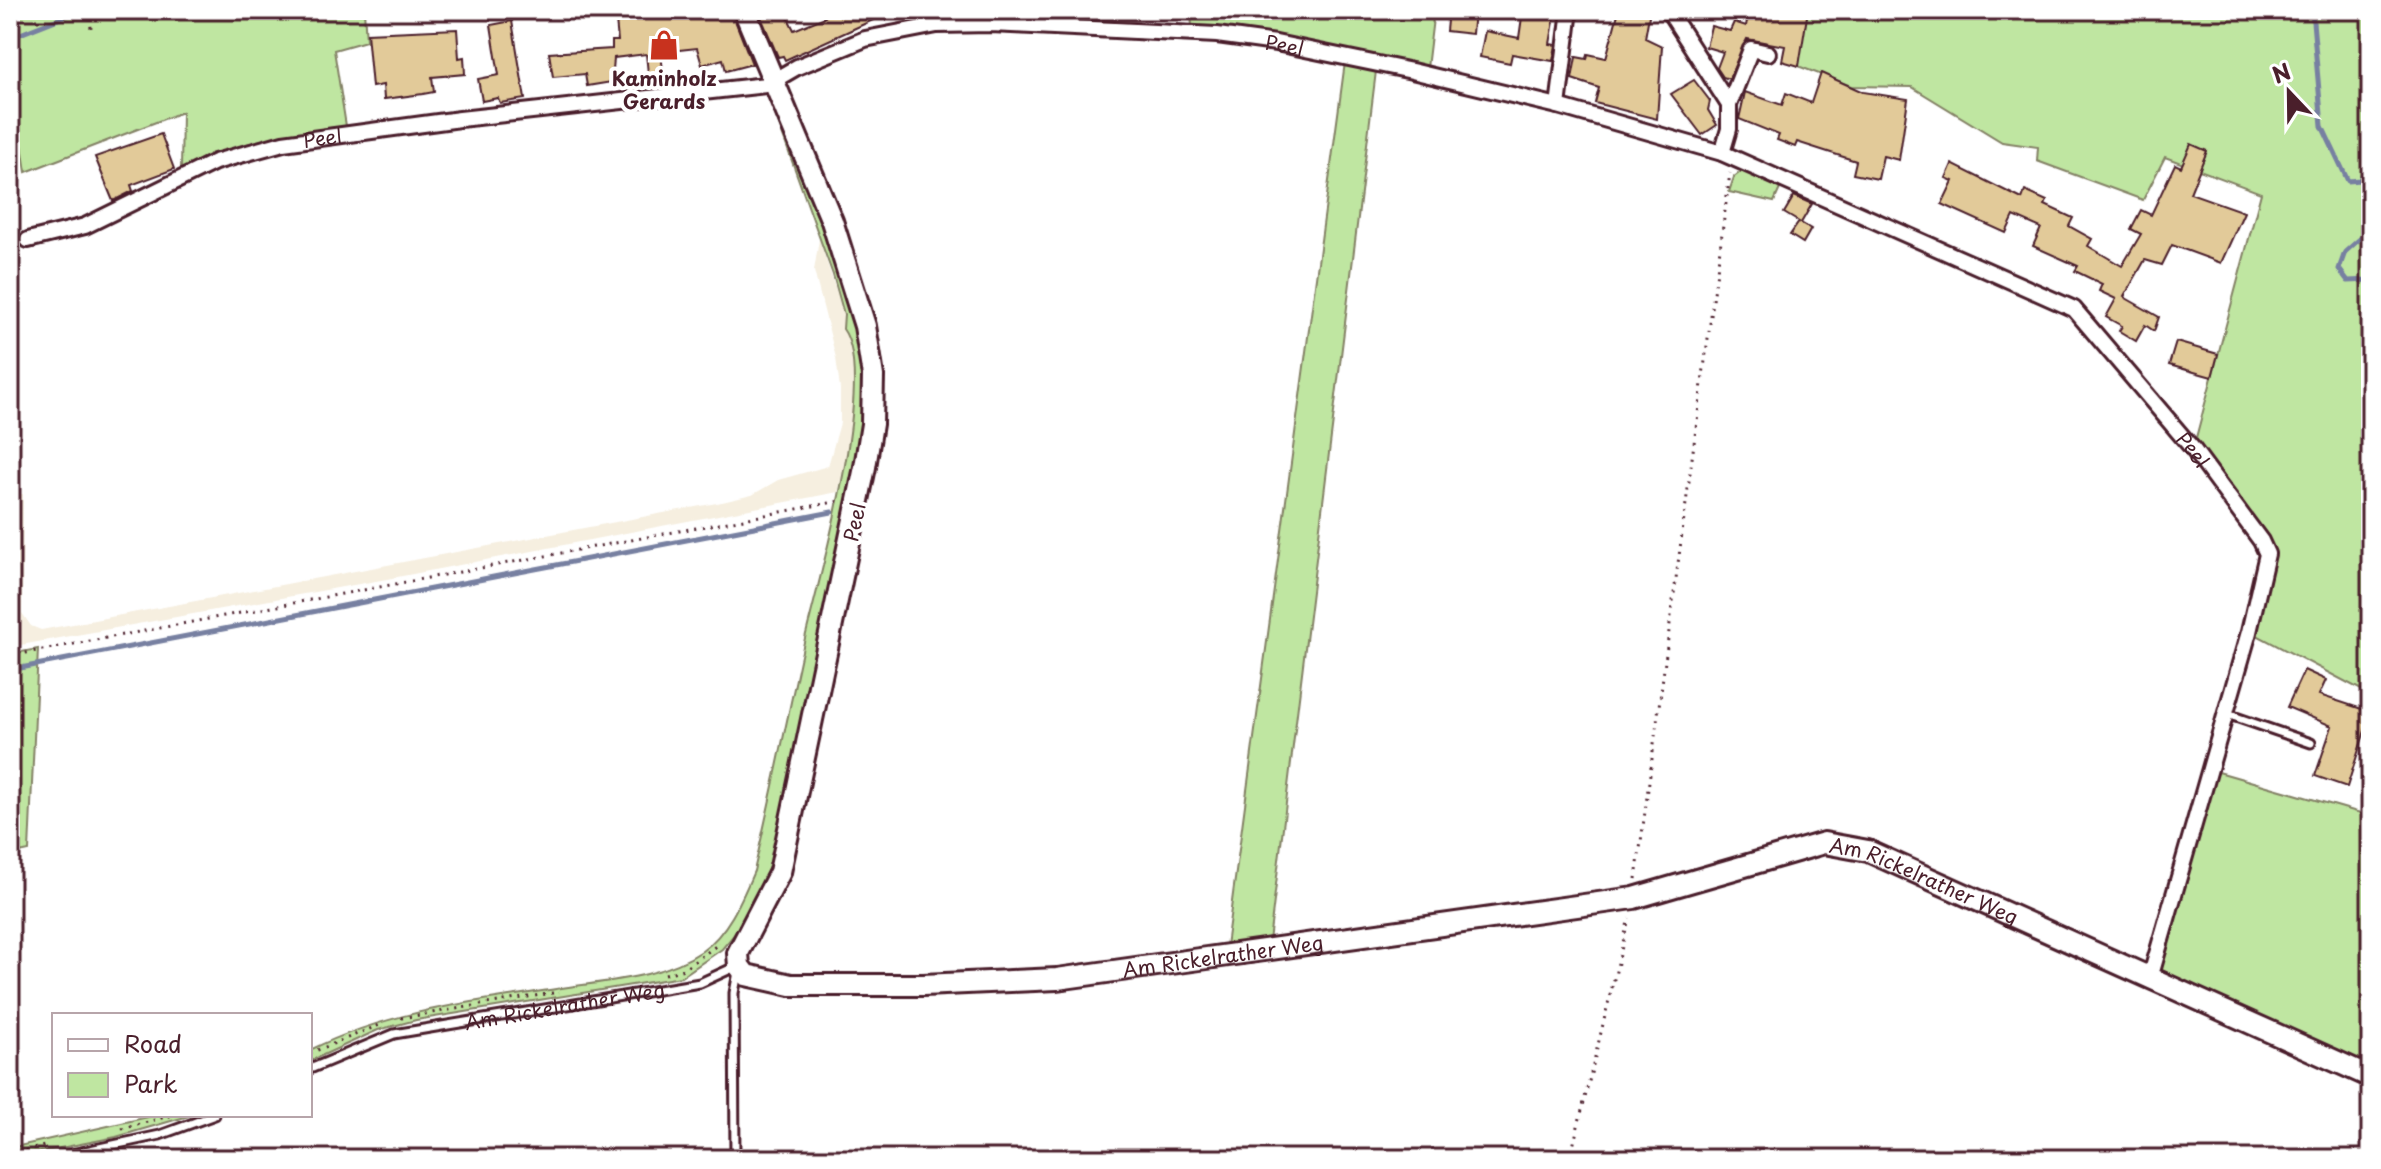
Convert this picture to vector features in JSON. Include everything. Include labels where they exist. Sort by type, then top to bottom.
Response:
[{"type":"street","name":"Peel","points":[[739,966],[740,948],[780,872],[851,499],[872,424],[873,376],[865,326],[832,221],[744,10]]},
{"type":"street","points":[[1558,106],[1570,10]]},
{"type":"street","points":[[1668,10],[1729,105]]},
{"type":"street","name":"Peel","points":[[28,240],[85,226],[215,162],[283,143],[460,119],[766,85],[797,67],[889,32],[937,25],[991,24],[1217,35],[1276,43],[1558,106],[1727,155],[2074,309],[2193,449],[2261,541],[2267,554],[2225,714],[2153,968],[2144,974]]},
{"type":"street","points":[[1727,155],[1729,105],[1751,49],[1768,53]]},
{"type":"street","name":"Am Rickelrather Weg","points":[[739,966],[752,979],[791,985],[923,985],[1057,979],[1634,898],[1824,843],[1868,851],[2144,974]]},
{"type":"street","points":[[2144,974],[2371,1077]]},
{"type":"lane","points":[[2225,714],[2311,743]]},
{"type":"lane","points":[[735,1159],[734,993],[739,966]]},
{"type":"lane","name":"Am Rickelrather Weg","points":[[312,1068],[394,1034],[700,983],[739,966]]},
{"type":"lane","points":[[48,1159],[160,1135],[210,1117]]},
{"type":"path","points":[[89,12],[91,28]]},
{"type":"path","points":[[1570,1159],[1634,898],[1727,155]]},
{"type":"path","points":[[839,514],[851,499]]},
{"type":"path","points":[[10,656],[851,499]]},
{"type":"path","points":[[657,976],[684,969],[728,934]]},
{"type":"path","points":[[312,1052],[363,1029],[426,1012],[561,992]]},
{"type":"shaded area","points":[[819,239],[844,314],[856,364],[850,448],[838,492],[387,579],[10,647],[10,495],[23,494],[22,613],[31,626],[41,630],[722,502],[752,495],[778,480],[828,466],[840,423],[840,389],[836,358],[814,271]]},
{"type":"green space","points":[[10,10],[364,10],[366,41],[334,50],[346,126],[261,140],[220,152],[181,170],[182,112],[26,172],[14,91],[10,91]]},
{"type":"green space","points":[[950,10],[1064,10],[1065,20],[951,14]]},
{"type":"green space","points":[[1191,10],[1434,10],[1427,68],[1296,39],[1192,28]]},
{"type":"green space","points":[[1787,10],[2371,10],[2371,695],[2251,632],[2267,554],[2262,530],[2193,449],[2261,193],[2165,157],[2143,200],[2037,161],[2038,147],[2002,142],[1912,87],[1851,86],[1798,66],[1800,39]]},
{"type":"green space","points":[[1345,62],[1376,71],[1269,941],[1226,946]]},
{"type":"green space","points":[[770,100],[778,101],[820,213],[856,330],[863,369],[864,401],[854,472],[775,847],[759,898],[744,923],[722,949],[681,977],[416,1020],[378,1030],[312,1060],[312,1049],[400,1017],[461,1004],[632,978],[669,968],[702,951],[727,925],[754,871],[831,535],[850,436],[854,392],[852,355],[843,329],[844,314]]},
{"type":"green space","points":[[1743,170],[1782,184],[1774,202],[1729,192],[1734,177]]},
{"type":"green space","points":[[38,649],[29,851],[10,855],[10,654]]},
{"type":"green space","points":[[2208,769],[2371,816],[2371,1067],[2153,968]]},
{"type":"green space","points":[[148,1117],[185,1117],[116,1137],[10,1158],[10,1148]]},
{"type":"building","points":[[615,10],[731,10],[752,64],[726,71],[723,59],[702,65],[697,48],[661,52],[664,82],[649,83],[646,54],[614,58],[612,82],[587,86],[585,74],[553,77],[549,53],[612,49],[612,41],[618,41]]},
{"type":"building","points":[[758,10],[784,10],[794,30],[825,17],[822,10],[895,10],[785,60],[783,56],[778,57]]},
{"type":"building","points":[[1448,10],[1474,10],[1472,34],[1446,31]]},
{"type":"building","points":[[1523,10],[1556,10],[1550,44],[1556,45],[1553,61],[1512,54],[1510,63],[1480,57],[1485,31],[1519,38]]},
{"type":"building","points":[[1619,10],[1650,10],[1645,38],[1662,46],[1657,119],[1595,103],[1599,88],[1572,79],[1576,57],[1587,59],[1588,54],[1606,58]]},
{"type":"building","points":[[1749,10],[1808,10],[1799,66],[1782,61],[1785,46],[1747,39],[1729,79],[1723,77],[1717,68],[1723,52],[1706,47],[1711,26],[1730,31],[1734,22],[1746,26]]},
{"type":"building","points":[[512,21],[525,99],[500,103],[498,98],[482,101],[478,79],[499,75],[491,25]]},
{"type":"building","points":[[457,29],[459,58],[464,57],[465,74],[432,77],[434,92],[423,94],[384,99],[383,85],[372,87],[367,33]]},
{"type":"building","points":[[1821,73],[1863,92],[1908,99],[1899,160],[1883,156],[1878,179],[1853,174],[1856,161],[1797,142],[1795,147],[1777,140],[1779,135],[1739,119],[1745,92],[1782,105],[1786,93],[1811,103]]},
{"type":"building","points":[[1694,80],[1710,101],[1708,110],[1717,125],[1702,135],[1671,94]]},
{"type":"building","points":[[161,134],[174,169],[131,185],[133,191],[113,201],[95,157]]},
{"type":"building","points":[[2191,144],[2207,151],[2190,193],[2244,212],[2221,263],[2172,245],[2162,265],[2145,260],[2124,297],[2159,317],[2154,331],[2145,325],[2136,341],[2119,331],[2122,326],[2106,317],[2116,299],[2099,291],[2102,284],[2075,271],[2078,266],[2033,246],[2041,228],[2014,216],[2006,233],[1942,204],[1953,181],[1946,178],[1952,164],[2022,199],[2025,191],[2047,201],[2045,205],[2073,218],[2069,226],[2092,239],[2088,246],[2122,266],[2141,234],[2131,229],[2141,210],[2151,215],[2175,164],[2181,167]]},
{"type":"building","points":[[1794,196],[1812,204],[1801,223],[1811,229],[1803,243],[1790,235],[1799,222],[1784,213]]},
{"type":"building","points":[[2176,342],[2218,354],[2212,377],[2169,365]]},
{"type":"building","points":[[2304,670],[2326,680],[2319,695],[2371,712],[2347,787],[2315,776],[2332,726],[2287,707]]},
{"type":"waterway","points":[[10,38],[81,10]]},
{"type":"waterway","points":[[2312,10],[2322,126],[2348,181],[2360,180],[2371,159]]},
{"type":"waterway","points":[[2371,229],[2345,252],[2339,269],[2348,281],[2371,280]]},
{"type":"waterway","points":[[10,670],[832,512]]},
{"type":"place","name":"Kaminholz Gerards","points":[[664,45]]}]
